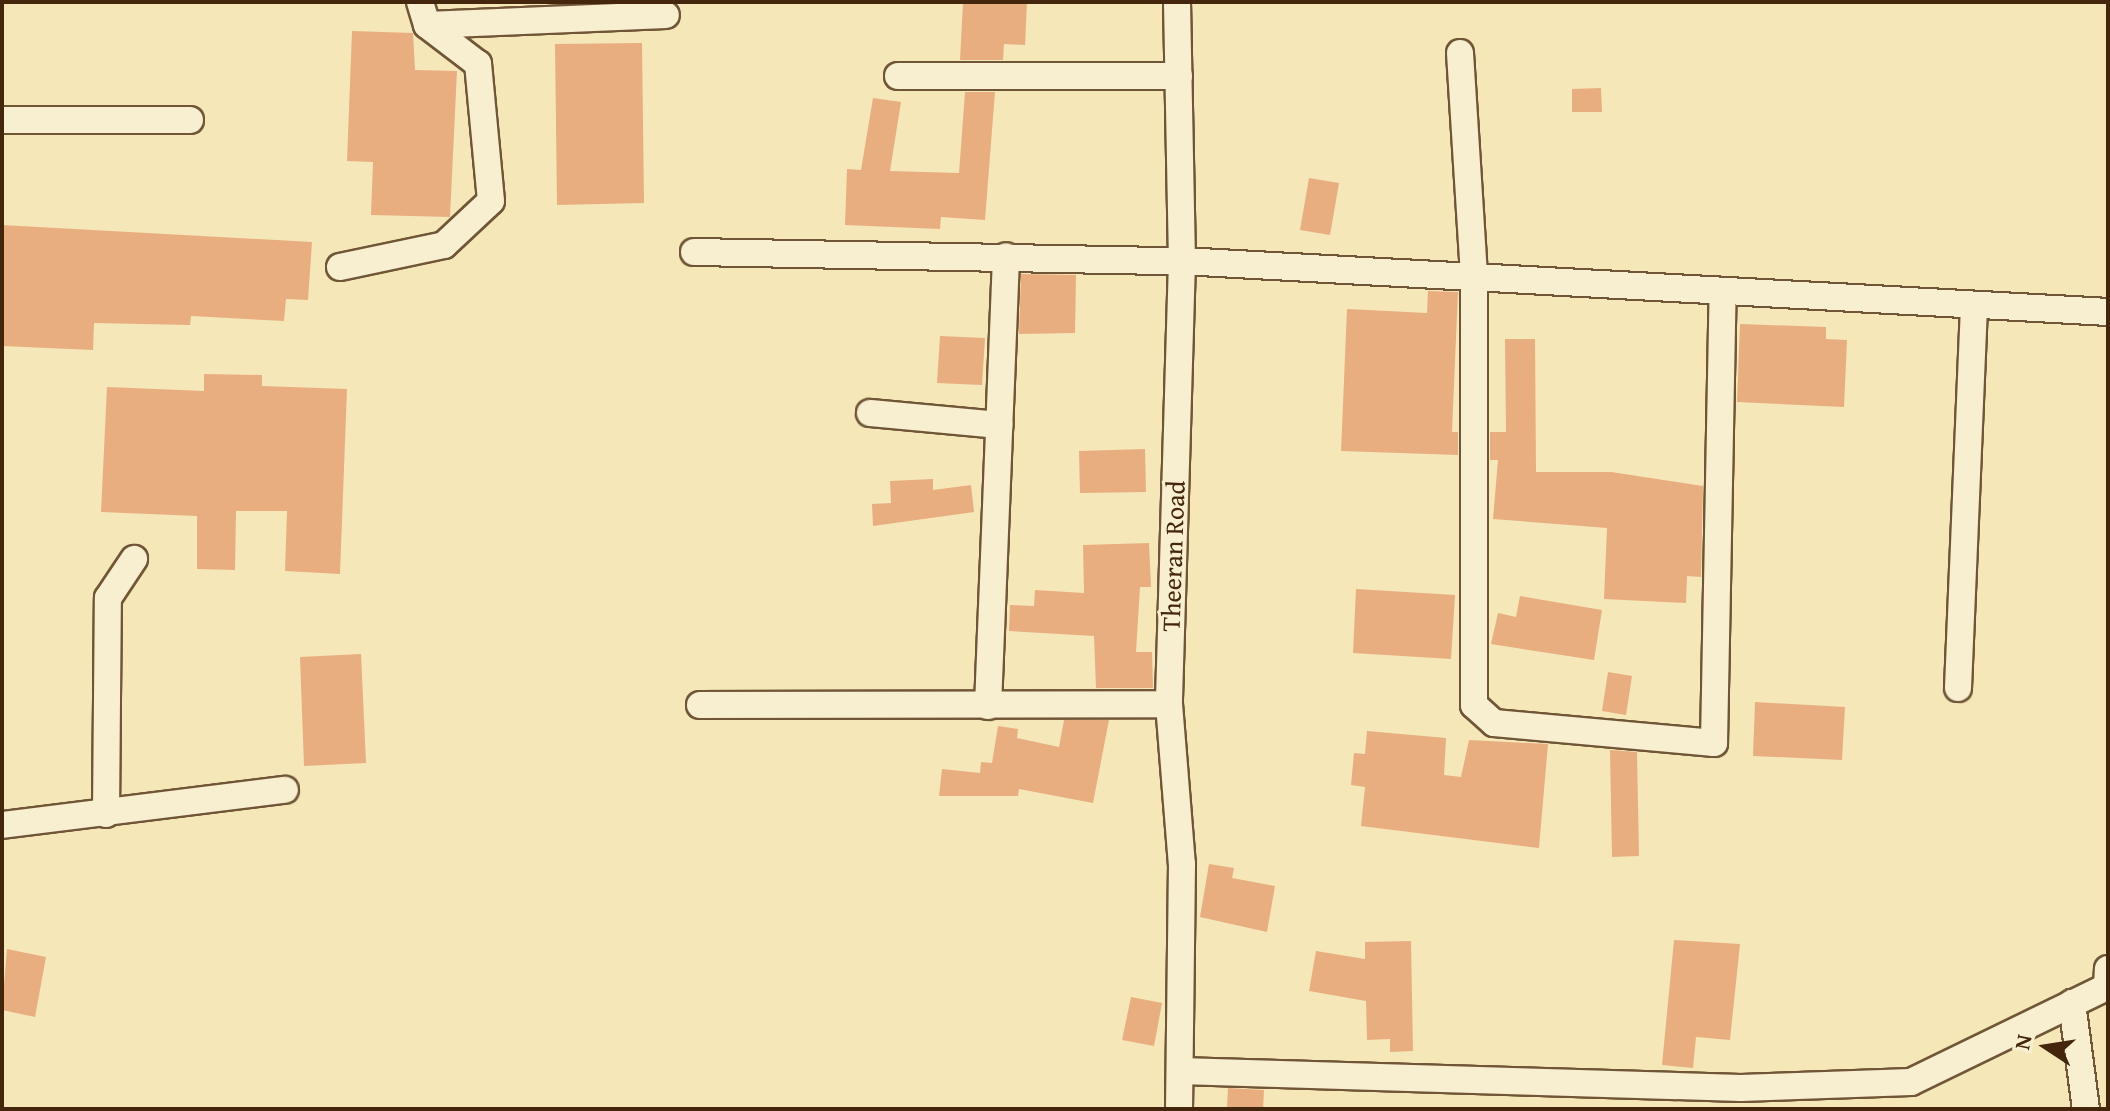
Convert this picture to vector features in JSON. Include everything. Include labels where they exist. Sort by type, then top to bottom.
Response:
[{"type":"street","name":"Theeran Road","points":[[1177,2],[1182,261],[1169,704],[1182,864],[1179,1109]]},
{"type":"street","points":[[424,13],[666,15]]},
{"type":"street","points":[[340,267],[444,245],[491,201],[478,64],[424,13]]},
{"type":"street","points":[[1460,53],[1474,277],[1474,705],[1494,723],[1606,730],[1684,745],[1714,743],[1723,291]]},
{"type":"street","points":[[898,76],[1179,76]]},
{"type":"street","points":[[2,120],[190,120]]},
{"type":"street","points":[[694,252],[1182,261],[2108,312]]},
{"type":"street","points":[[988,706],[1006,256]]},
{"type":"street","points":[[1958,688],[1974,305]]},
{"type":"street","points":[[870,413],[999,425]]},
{"type":"street","points":[[106,814],[107,614],[116,578],[134,559]]},
{"type":"street","points":[[700,705],[1169,704]]},
{"type":"street","points":[[2,825],[285,790]]},
{"type":"street","points":[[1180,1071],[1741,1088],[1911,1082],[2072,1003],[2108,981]]},
{"type":"street","points":[[2072,1003],[2086,1109]]},
{"type":"building","points":[[963,2],[1027,2],[1025,45],[1004,44],[1003,60],[960,60]]},
{"type":"building","points":[[352,31],[413,33],[415,70],[457,71],[450,217],[371,215],[373,162],[347,161]]},
{"type":"building","points":[[642,43],[644,203],[557,205],[555,44]]},
{"type":"building","points":[[1601,88],[1602,112],[1572,112],[1572,89]]},
{"type":"building","points":[[965,92],[995,92],[985,220],[941,217],[940,229],[845,225],[847,169],[861,170],[873,98],[901,102],[890,171],[959,173]]},
{"type":"building","points":[[1309,178],[1339,183],[1330,235],[1300,230]]},
{"type":"building","points":[[2,225],[312,242],[308,300],[286,299],[284,321],[191,316],[190,325],[94,323],[93,350],[2,346]]},
{"type":"building","points":[[1021,274],[1076,275],[1075,333],[1019,334]]},
{"type":"building","points":[[1428,291],[1458,292],[1452,432],[1458,432],[1458,455],[1341,451],[1347,309],[1427,313]]},
{"type":"building","points":[[1740,324],[1826,327],[1826,339],[1847,340],[1844,407],[1737,402]]},
{"type":"building","points":[[940,336],[985,338],[982,385],[937,383]]},
{"type":"building","points":[[1505,339],[1535,339],[1536,472],[1611,472],[1703,486],[1701,577],[1687,576],[1686,603],[1604,599],[1607,528],[1493,519],[1498,460],[1490,460],[1490,432],[1506,432]]},
{"type":"building","points":[[204,374],[262,375],[262,386],[347,389],[340,574],[285,571],[287,511],[236,511],[235,570],[197,569],[197,516],[101,512],[107,387],[204,391]]},
{"type":"building","points":[[1145,449],[1146,492],[1080,493],[1079,451]]},
{"type":"building","points":[[933,479],[933,490],[971,485],[974,512],[873,526],[872,504],[891,503],[890,481]]},
{"type":"building","points":[[1149,543],[1151,587],[1140,587],[1136,652],[1152,652],[1153,688],[1096,688],[1094,636],[1009,631],[1010,605],[1034,606],[1035,590],[1084,593],[1083,545]]},
{"type":"building","points":[[1356,589],[1455,595],[1451,659],[1353,653]]},
{"type":"building","points":[[1520,596],[1602,610],[1594,660],[1491,644],[1498,613],[1516,617]]},
{"type":"building","points":[[361,654],[366,763],[304,766],[300,657]]},
{"type":"building","points":[[1608,672],[1632,676],[1626,715],[1602,711]]},
{"type":"building","points":[[1755,702],[1845,707],[1842,760],[1753,756]]},
{"type":"building","points":[[1064,720],[1109,720],[1093,803],[1019,789],[1018,796],[939,796],[942,769],[980,773],[981,762],[992,763],[998,726],[1018,729],[1017,738],[1059,747]]},
{"type":"building","points":[[1367,731],[1446,738],[1444,775],[1461,777],[1469,740],[1548,744],[1539,848],[1361,826],[1365,787],[1351,785],[1354,753],[1365,754]]},
{"type":"building","points":[[1610,750],[1637,752],[1639,856],[1612,857]]},
{"type":"building","points":[[1209,864],[1234,868],[1232,878],[1275,886],[1267,932],[1200,917]]},
{"type":"building","points":[[1674,940],[1740,944],[1730,1040],[1696,1037],[1693,1068],[1662,1065]]},
{"type":"building","points":[[1411,941],[1413,1051],[1390,1052],[1390,1039],[1367,1040],[1366,1001],[1309,991],[1316,951],[1365,959],[1365,942]]},
{"type":"building","points":[[7,949],[46,957],[35,1017],[2,1010]]},
{"type":"building","points":[[1131,997],[1162,1003],[1154,1046],[1122,1040]]},
{"type":"building","points":[[1228,1088],[1264,1090],[1263,1109],[1227,1107]]}]
